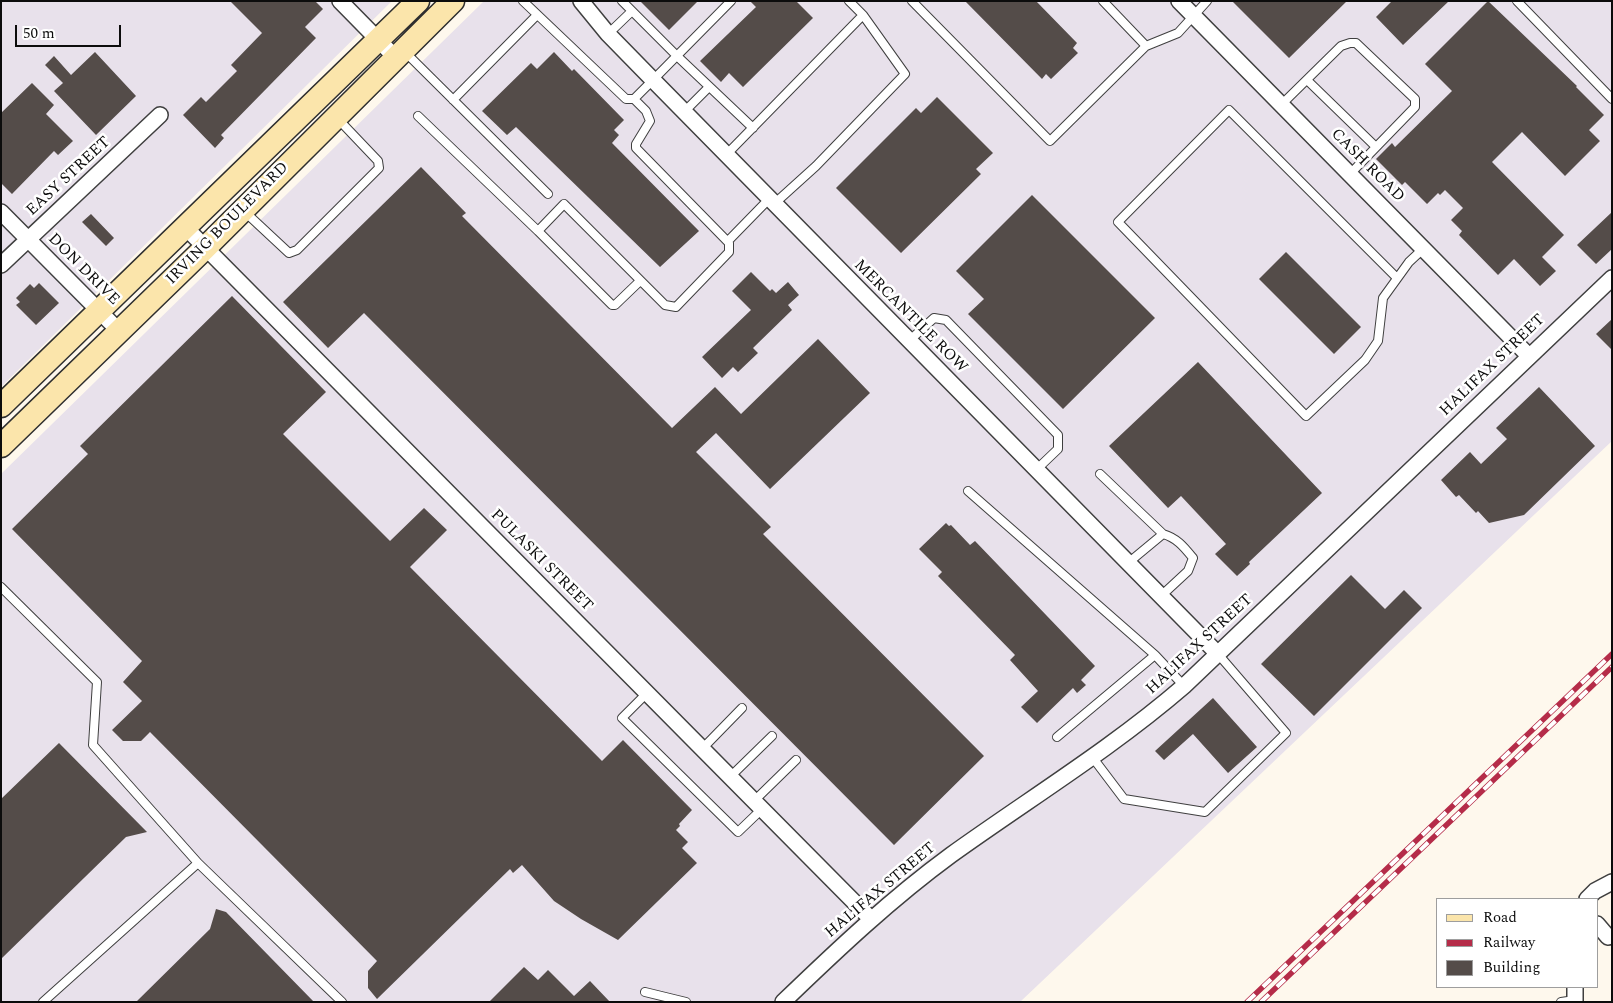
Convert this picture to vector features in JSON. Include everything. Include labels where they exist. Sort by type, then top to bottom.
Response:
[{"type":"main road","name":"IRVING BOULEVARD","points":[[1,406],[379,41],[418,1]]},
{"type":"main road","name":"IRVING BOULEVARD","points":[[1,446],[205,248],[453,1]]},
{"type":"street","points":[[340,1],[379,41],[399,54]]},
{"type":"street","name":"MERCANTILE ROW","points":[[581,1],[608,34],[684,112],[1218,654]]},
{"type":"street","name":"CASH ROAD","points":[[1179,1],[1529,356]]},
{"type":"street","name":"EASY STREET","points":[[1,265],[160,115]]},
{"type":"street","name":"DON DRIVE","points":[[1,212],[118,331]]},
{"type":"street","name":"PULASKI STREET","points":[[185,227],[871,919]]},
{"type":"street","name":"HALIFAX STREET","points":[[783,1002],[871,919],[912,884],[951,855],[1093,758],[1184,686],[1612,278]]},
{"type":"street","points":[[1592,896],[1612,882]]},
{"type":"street","points":[[1598,926],[1605,938]]},
{"type":"lane","points":[[523,1],[626,99],[634,98],[732,1]]},
{"type":"lane","points":[[622,1],[753,128]]},
{"type":"lane","points":[[728,241],[772,201],[816,166],[905,74],[863,15],[849,1]]},
{"type":"lane","points":[[912,1],[1050,141],[1146,46],[1178,33],[1207,1]]},
{"type":"lane","points":[[1103,1],[1146,46]]},
{"type":"lane","points":[[1517,1],[1612,99]]},
{"type":"lane","points":[[608,34],[632,11]]},
{"type":"lane","points":[[453,100],[537,15]]},
{"type":"lane","points":[[726,155],[863,15]]},
{"type":"lane","points":[[1281,105],[1341,46],[1356,43],[1415,99],[1415,108],[1350,174]]},
{"type":"lane","points":[[399,54],[453,100],[548,194]]},
{"type":"lane","points":[[1307,80],[1376,147]]},
{"type":"lane","points":[[684,112],[709,86]]},
{"type":"lane","points":[[538,231],[564,204],[665,305],[676,307],[729,252],[728,241],[636,148],[636,144],[650,121],[646,111],[634,98]]},
{"type":"lane","points":[[1397,278],[1229,110],[1118,222],[1306,416],[1365,360],[1378,341],[1383,298],[1409,262],[1424,248]]},
{"type":"lane","points":[[418,116],[612,305],[615,305],[640,280]]},
{"type":"lane","points":[[243,210],[289,253],[297,250],[379,168],[378,161],[336,117]]},
{"type":"lane","points":[[909,341],[934,318],[946,320],[1058,435],[1058,449],[1036,470]]},
{"type":"lane","points":[[1100,474],[1163,534],[1174,537],[1192,558],[1188,571],[1160,596]]},
{"type":"lane","points":[[968,491],[1155,655],[1184,686]]},
{"type":"lane","points":[[1128,563],[1163,534]]},
{"type":"lane","points":[[1,587],[97,682],[93,745],[198,863],[342,1002]]},
{"type":"lane","points":[[1093,758],[1124,799],[1205,812],[1286,733],[1218,654]]},
{"type":"lane","points":[[1057,737],[1155,655]]},
{"type":"lane","points":[[647,693],[622,718],[738,832],[796,760]]},
{"type":"lane","points":[[702,749],[742,708]]},
{"type":"lane","points":[[730,777],[772,736]]},
{"type":"lane","points":[[42,1002],[198,863]]},
{"type":"lane","points":[[645,992],[686,1002]]},
{"type":"shaded area","points":[[1,1],[392,1],[1,387]]},
{"type":"shaded area","points":[[484,1],[1612,1],[1612,441],[1020,1002],[1,1002],[1,474]]},
{"type":"building","points":[[230,1],[315,1],[323,9],[305,27],[316,38],[221,135],[224,138],[215,148],[183,115],[201,97],[206,102],[237,71],[231,65],[262,33]]},
{"type":"building","points":[[640,1],[698,1],[669,30]]},
{"type":"building","points":[[750,1],[796,1],[813,18],[743,87],[729,73],[721,82],[700,61],[756,7]]},
{"type":"building","points":[[965,1],[1036,1],[1077,43],[1073,48],[1078,53],[1051,79],[1046,74],[1042,79]]},
{"type":"building","points":[[1232,1],[1347,1],[1289,58]]},
{"type":"building","points":[[1392,1],[1449,1],[1403,45],[1376,17]]},
{"type":"building","points":[[1488,1],[1577,86],[1604,115],[1589,130],[1600,141],[1565,176],[1522,132],[1492,162],[1564,235],[1542,257],[1556,271],[1540,286],[1514,259],[1498,275],[1459,235],[1462,231],[1451,220],[1463,208],[1445,190],[1440,195],[1438,193],[1427,204],[1405,182],[1402,185],[1376,159],[1392,143],[1395,147],[1452,91],[1425,64]]},
{"type":"building","points":[[95,52],[136,96],[96,135],[54,91],[63,83],[45,65],[54,56],[71,75]]},
{"type":"building","points":[[554,52],[572,71],[574,69],[624,120],[614,130],[619,135],[612,143],[699,231],[660,267],[516,127],[507,135],[482,111],[531,63],[537,69]]},
{"type":"building","points":[[32,83],[54,105],[46,114],[73,141],[58,155],[54,151],[12,194],[1,183],[1,113]]},
{"type":"building","points":[[937,97],[993,153],[976,169],[981,174],[901,253],[836,188],[916,108],[921,113]]},
{"type":"building","points":[[421,167],[466,213],[462,216],[672,428],[715,387],[741,414],[818,339],[870,393],[770,489],[716,433],[696,452],[771,527],[763,534],[984,756],[894,845],[364,313],[328,348],[283,302]]},
{"type":"building","points":[[1032,195],[1155,318],[1063,409],[968,314],[984,299],[956,271]]},
{"type":"building","points":[[1612,212],[1612,249],[1596,264],[1577,245]]},
{"type":"building","points":[[91,214],[114,238],[106,246],[82,222]]},
{"type":"building","points":[[1286,252],[1361,327],[1334,354],[1259,279]]},
{"type":"building","points":[[751,272],[770,291],[772,289],[776,293],[788,282],[799,295],[788,305],[792,310],[753,348],[758,353],[738,372],[733,367],[722,378],[702,357],[751,310],[732,291]]},
{"type":"building","points":[[39,283],[59,303],[36,325],[16,305],[20,302],[16,298],[30,284],[34,288]]},
{"type":"building","points":[[232,296],[326,392],[283,434],[390,541],[424,508],[447,530],[410,567],[602,761],[623,740],[692,810],[676,830],[688,842],[682,848],[697,863],[618,940],[554,901],[522,865],[513,873],[510,869],[377,999],[368,988],[368,971],[377,961],[150,732],[141,741],[123,741],[112,730],[142,701],[123,682],[142,661],[12,529],[88,454],[80,446]]},
{"type":"building","points":[[1612,319],[1612,350],[1596,334]]},
{"type":"building","points":[[1198,362],[1322,493],[1249,562],[1250,564],[1237,576],[1215,554],[1226,544],[1181,496],[1168,508],[1109,446]]},
{"type":"building","points":[[1539,387],[1595,446],[1524,515],[1489,523],[1478,511],[1476,513],[1459,495],[1456,497],[1441,480],[1470,452],[1481,464],[1507,439],[1496,428]]},
{"type":"building","points":[[946,523],[949,526],[951,525],[970,545],[975,541],[1095,666],[1081,680],[1086,685],[1077,693],[1073,688],[1037,723],[1021,707],[1038,691],[1010,660],[1015,655],[938,576],[942,572],[919,549]]},
{"type":"building","points":[[1351,575],[1385,609],[1404,590],[1422,608],[1314,716],[1261,664]]},
{"type":"building","points":[[1213,698],[1257,747],[1228,773],[1193,734],[1164,760],[1155,751]]},
{"type":"building","points":[[59,743],[147,832],[126,837],[1,959],[1,799]]},
{"type":"building","points":[[216,909],[226,912],[314,1002],[136,1002],[210,929]]},
{"type":"building","points":[[524,967],[538,980],[548,970],[574,996],[590,981],[610,1002],[489,1002]]},
{"type":"railway","points":[[1247,1002],[1612,654]]},
{"type":"railway","points":[[1261,1002],[1612,667]]}]
